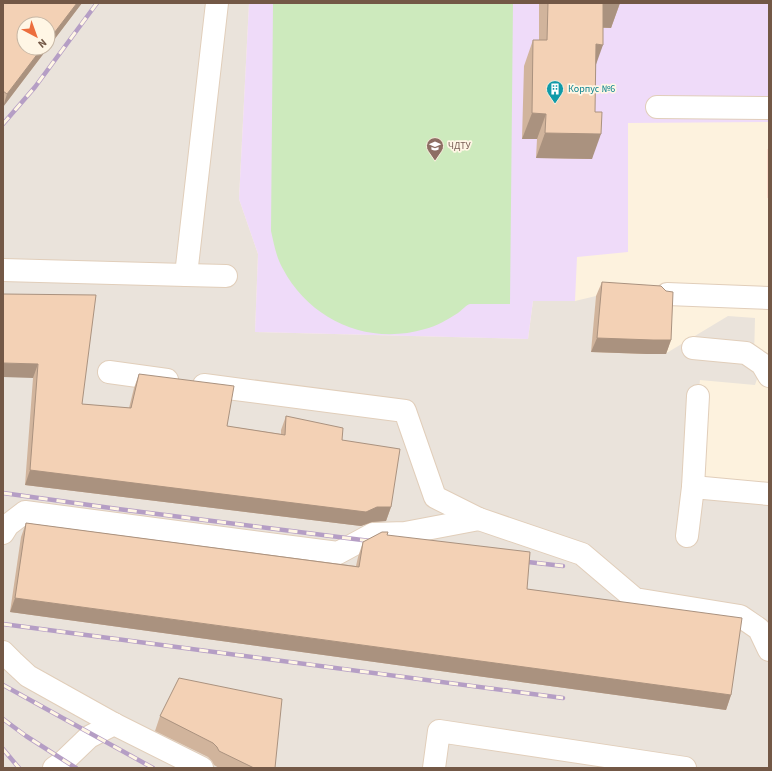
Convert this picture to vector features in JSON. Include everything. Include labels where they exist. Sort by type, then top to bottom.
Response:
[{"type":"lane","points":[[186,275],[217,3]]},
{"type":"lane","points":[[656,107],[769,108]]},
{"type":"lane","points":[[3,270],[226,276]]},
{"type":"lane","points":[[667,294],[769,298]]},
{"type":"lane","points":[[693,348],[746,353],[762,364],[769,376]]},
{"type":"lane","points":[[109,372],[405,411],[435,497],[479,519],[582,554],[635,599],[740,616],[759,629],[769,650]]},
{"type":"lane","points":[[687,536],[693,487],[698,396]]},
{"type":"lane","points":[[693,487],[769,494]]},
{"type":"lane","points":[[3,533],[8,525],[25,512],[338,553],[373,534],[405,534],[479,519]]},
{"type":"lane","points":[[3,652],[28,676],[114,724],[202,768]]},
{"type":"lane","points":[[54,768],[64,761],[89,737],[114,724]]},
{"type":"lane","points":[[434,768],[439,731],[685,768]]},
{"type":"shaded area","points":[[3,3],[249,3],[239,199],[258,254],[255,332],[528,339],[533,301],[575,301],[596,296],[592,352],[665,354],[728,316],[755,318],[754,358],[762,364],[755,385],[700,380],[693,486],[769,494],[769,768],[3,768]]},
{"type":"shaded area","name":"ЧДТУ","points":[[249,3],[769,3],[769,122],[628,123],[628,252],[577,257],[575,301],[533,301],[528,339],[255,332],[258,254],[239,199]]},
{"type":"shaded area","points":[[767,149],[769,149],[769,198],[767,198]]},
{"type":"green space","points":[[273,3],[513,3],[510,304],[470,304],[450,318],[429,328],[404,333],[383,334],[362,331],[325,315],[309,302],[295,287],[279,260],[271,231]]},
{"type":"building","points":[[3,3],[77,3],[56,31],[56,16],[16,16],[16,56],[36,56],[7,94],[3,91]]},
{"type":"building","points":[[548,3],[603,3],[603,45],[596,44],[595,112],[602,112],[601,134],[545,133],[546,114],[532,113],[533,40],[547,40]]},
{"type":"building","points":[[602,282],[661,286],[666,291],[673,292],[671,340],[597,338]]},
{"type":"building","points":[[3,294],[96,295],[82,404],[131,408],[139,374],[234,386],[227,426],[285,435],[286,416],[343,428],[342,440],[400,449],[391,507],[377,507],[366,512],[30,470],[38,364],[3,363]]},
{"type":"building","points":[[26,523],[359,567],[363,542],[382,532],[388,532],[387,535],[530,552],[527,589],[742,618],[731,695],[15,598]]},
{"type":"building","points":[[179,678],[282,699],[275,768],[254,768],[219,751],[213,743],[160,716]]},
{"type":"railway","points":[[3,124],[35,87],[97,3]]},
{"type":"railway","points":[[3,493],[378,542]]},
{"type":"railway","points":[[519,561],[563,566]]},
{"type":"railway","points":[[3,624],[563,698]]},
{"type":"railway","points":[[3,685],[153,768]]},
{"type":"railway","points":[[3,719],[26,736],[76,768]]},
{"type":"railway","points":[[3,749],[19,768]]},
{"type":"place","name":"Корпус №6","points":[[555,104]]},
{"type":"place","name":"ЧДТУ","points":[[435,161]]}]
